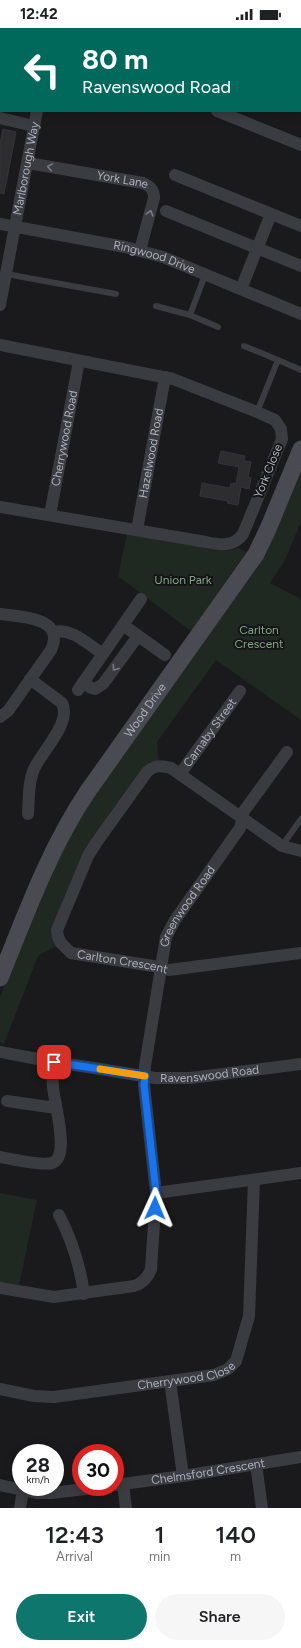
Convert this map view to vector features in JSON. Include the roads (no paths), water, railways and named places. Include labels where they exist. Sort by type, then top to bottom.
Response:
[{"type":"street","name":"Marlborough Way","points":[[14,227],[28,163],[37,112]]},
{"type":"street","points":[[219,112],[301,145]]},
{"type":"street","points":[[0,118],[34,126]]},
{"type":"street","name":"York Lane","points":[[28,163],[143,183],[150,186],[154,191],[154,198],[140,250]]},
{"type":"street","points":[[175,175],[301,226]]},
{"type":"street","points":[[166,211],[301,266]]},
{"type":"street","points":[[241,289],[271,214]]},
{"type":"street","name":"Ringwood Drive","points":[[0,224],[140,250],[163,257],[301,314]]},
{"type":"street","points":[[0,305],[14,227]]},
{"type":"street","name":"York Close","points":[[0,345],[165,377],[275,420],[281,429],[282,438],[243,534],[240,539],[229,544],[218,544],[0,507]]},
{"type":"street","name":"Cherrywood Road","points":[[50,515],[79,361]]},
{"type":"street","name":"Hazelwood Road","points":[[137,530],[165,377]]},
{"type":"street","name":"Wood Drive","points":[[0,978],[48,860],[68,822],[88,791],[256,554],[301,449]]},
{"type":"street","points":[[138,636],[100,687],[95,689],[80,686],[141,599]]},
{"type":"street","points":[[0,614],[42,622],[53,632],[55,639],[51,650],[8,711],[0,717]]},
{"type":"street","points":[[123,625],[165,655]]},
{"type":"street","points":[[53,632],[62,631],[72,634],[103,654]]},
{"type":"street","points":[[28,814],[29,790],[34,768],[58,732],[65,714],[65,709],[58,699],[30,679]]},
{"type":"street","name":"Carnaby Street","points":[[180,774],[240,691]]},
{"type":"street","name":"Greenwood Road","points":[[84,1294],[140,1284],[145,1280],[151,1269],[156,1192],[144,1085],[160,968],[166,937],[170,928],[240,828],[244,811],[287,752]]},
{"type":"street","name":"Carlton Crescent","points":[[301,852],[282,846],[171,768],[159,765],[153,767],[147,772],[96,843],[88,856],[57,930],[60,943],[71,953],[169,970],[301,953]]},
{"type":"street","name":"Ravenswood Road","points":[[0,1052],[145,1076],[176,1079],[301,1064]]},
{"type":"street","points":[[0,1157],[44,1164],[52,1163],[58,1159],[62,1147],[52,1086],[54,1062]]},
{"type":"street","points":[[7,1101],[56,1108]]},
{"type":"street","points":[[156,1192],[301,1173]]},
{"type":"street","name":"Cherrywood Close","points":[[0,1389],[34,1396],[54,1397],[219,1374],[232,1366],[238,1356],[250,1305],[254,1180]]},
{"type":"street","points":[[0,1288],[54,1298],[84,1294],[75,1250],[68,1231],[59,1214]]},
{"type":"street","points":[[170,1381],[184,1476]]},
{"type":"street","name":"Chelmsford Crescent","points":[[124,1484],[256,1464],[300,1459]]},
{"type":"street","points":[[256,1464],[262,1508]]},
{"type":"street","points":[[0,1486],[12,1488]]},
{"type":"street","points":[[20,1508],[22,1496]]},
{"type":"street","points":[[122,1496],[126,1508]]},
{"type":"lane","points":[[6,274],[116,294]]},
{"type":"lane","points":[[190,315],[205,274]]},
{"type":"lane","points":[[156,306],[190,315],[218,327]]},
{"type":"lane","points":[[244,346],[301,370]]},
{"type":"lane","points":[[257,412],[278,360]]},
{"type":"lane","points":[[282,846],[301,819]]},
{"type":"park label","name":"Union Park","points":[[183,580]]}]
